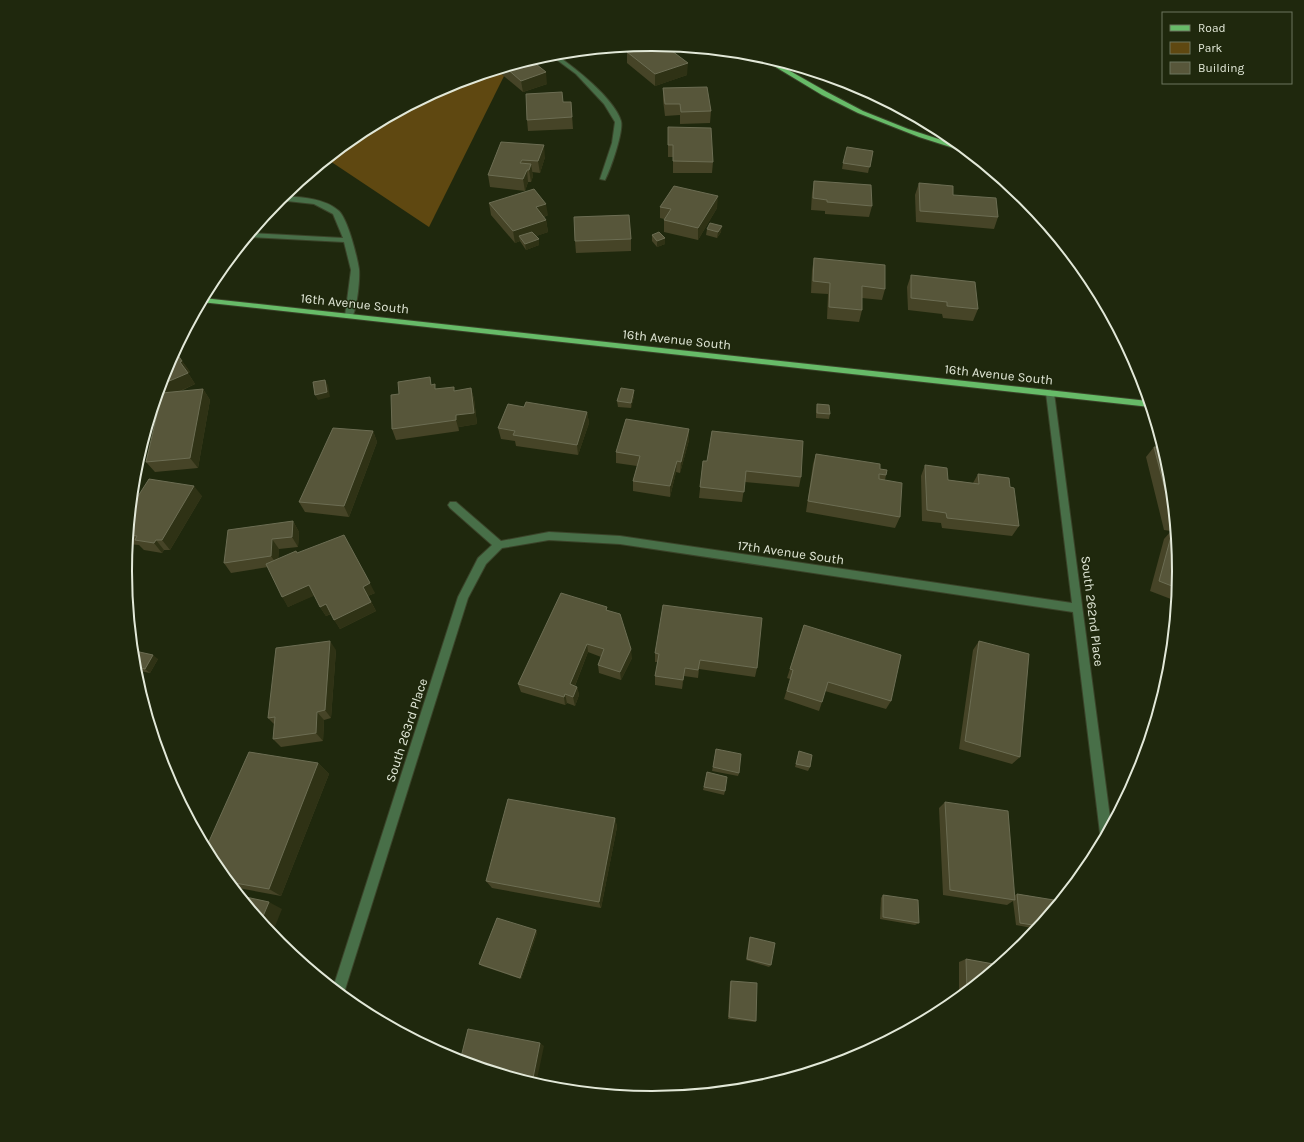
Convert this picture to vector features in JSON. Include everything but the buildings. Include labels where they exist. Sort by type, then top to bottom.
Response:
[{"type":"main road","points":[[780,67],[814,88],[854,109],[927,139],[952,147]]},
{"type":"main road","name":"16th Avenue South","points":[[208,301],[1144,403]]},
{"type":"street","points":[[559,60],[578,74],[607,103],[618,122],[615,143],[603,179]]},
{"type":"street","points":[[289,198],[305,199],[327,207],[337,213],[347,240],[355,269],[349,316]]},
{"type":"street","points":[[255,235],[347,240]]},
{"type":"street","name":"South 262nd Place","points":[[1050,393],[1105,825]]},
{"type":"street","points":[[453,505],[499,546]]},
{"type":"street","name":"17th Avenue South","points":[[499,546],[527,539],[549,536],[620,540],[1078,608]]},
{"type":"street","name":"South 263rd Place","points":[[340,987],[463,597],[472,576],[482,560],[499,546]]},
{"type":"green space","points":[[506,73],[429,227],[331,162],[392,121],[422,105],[453,91]]}]
